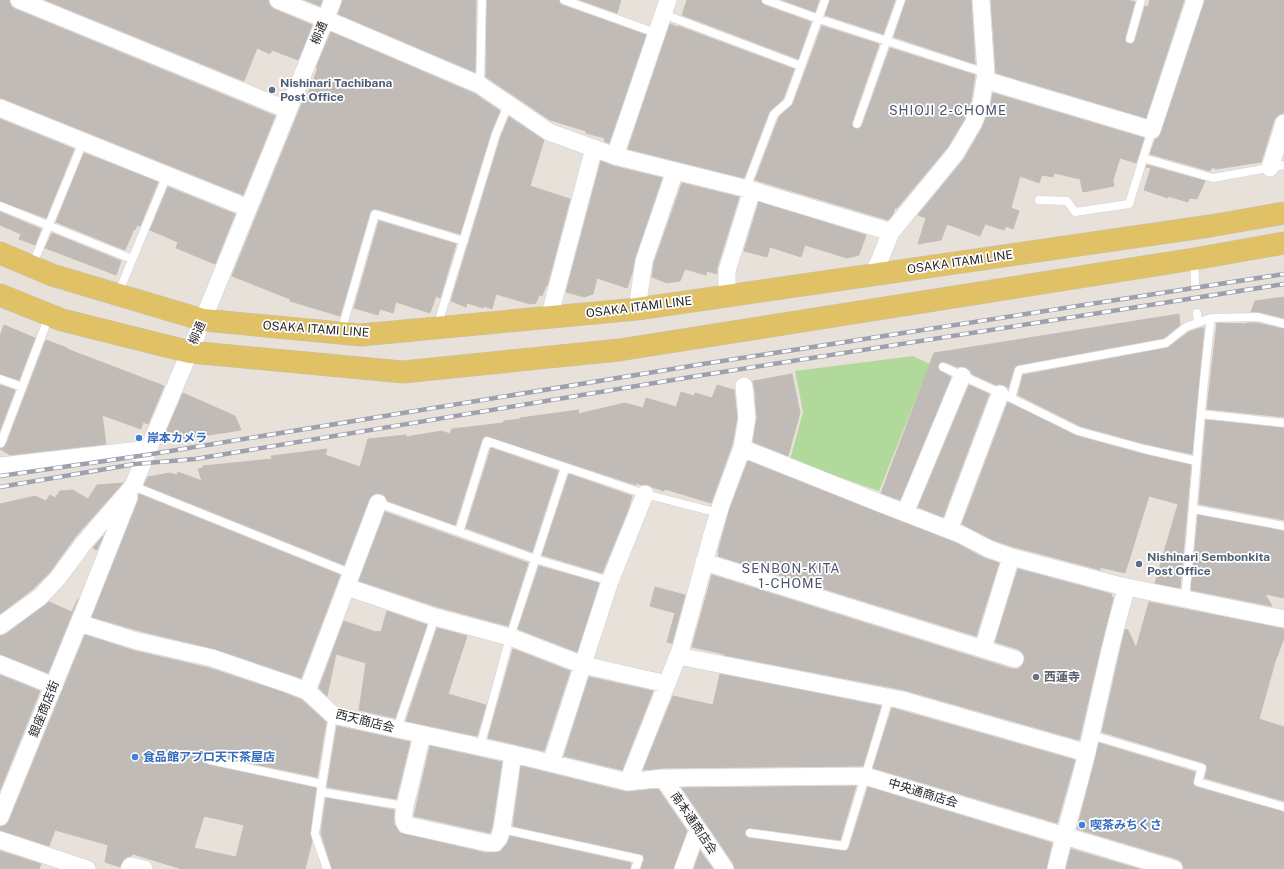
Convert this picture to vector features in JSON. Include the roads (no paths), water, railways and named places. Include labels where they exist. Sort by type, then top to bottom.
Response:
[{"type":"main road","name":"OSAKA ITAMI LINE","points":[[0,253],[52,275],[203,320],[361,335],[637,309],[1210,226],[1284,213]]},
{"type":"main road","points":[[0,295],[62,320],[190,352],[403,372],[619,350],[1194,259],[1284,243]]},
{"type":"street","points":[[19,0],[288,110]]},
{"type":"street","points":[[278,0],[480,85],[548,132],[615,156],[749,189],[892,232]]},
{"type":"street","name":"柳通","points":[[0,626],[40,597],[58,578],[83,544],[133,486],[190,352],[333,0]]},
{"type":"street","points":[[872,275],[892,232],[955,154],[973,124],[981,104],[986,77],[981,0]]},
{"type":"street","points":[[986,77],[1152,130],[1195,0]]},
{"type":"street","points":[[615,156],[665,7]]},
{"type":"street","points":[[0,108],[248,208]]},
{"type":"street","points":[[1277,166],[1284,123]]},
{"type":"street","points":[[549,318],[594,148]]},
{"type":"street","points":[[637,309],[644,262],[675,171]]},
{"type":"street","points":[[727,296],[727,272],[749,189]]},
{"type":"street","points":[[905,513],[962,376]]},
{"type":"street","points":[[628,782],[682,648],[704,562],[719,513],[742,448],[746,418],[744,386]]},
{"type":"street","points":[[949,530],[1005,396]]},
{"type":"street","points":[[742,448],[960,534],[989,549],[1011,556],[1127,587],[1284,619]]},
{"type":"street","points":[[0,466],[149,449]]},
{"type":"street","name":"銀座商店街","points":[[0,817],[54,686],[133,486]]},
{"type":"street","points":[[551,763],[610,581],[645,494]]},
{"type":"street","points":[[307,691],[378,503]]},
{"type":"street","points":[[983,649],[1011,556]]},
{"type":"street","points":[[704,562],[1015,659]]},
{"type":"street","points":[[349,580],[435,617],[510,637],[583,665],[667,684]]},
{"type":"street","points":[[1056,869],[1063,836],[1087,753],[1118,615],[1127,587]]},
{"type":"street","name":"西天商店会","points":[[79,623],[137,641],[212,658],[307,691],[333,715],[513,754],[628,782],[663,778]]},
{"type":"street","points":[[678,656],[902,700],[1087,753]]},
{"type":"street","points":[[0,664],[54,686]]},
{"type":"street","points":[[422,735],[405,806],[404,817],[406,825],[488,843],[495,843],[499,838],[502,829],[513,754]]},
{"type":"street","name":"中央通商店会","points":[[663,778],[865,776],[1174,869]]},
{"type":"street","name":"南本通商店会","points":[[663,778],[726,869]]},
{"type":"street","points":[[683,869],[698,829]]},
{"type":"street","points":[[0,840],[60,865],[87,869]]},
{"type":"street","points":[[129,869],[131,866],[144,869]]},
{"type":"lane","points":[[480,85],[482,0]]},
{"type":"lane","points":[[564,0],[656,33]]},
{"type":"lane","points":[[766,0],[887,41],[986,77]]},
{"type":"lane","points":[[749,189],[774,114],[788,102],[826,0]]},
{"type":"lane","points":[[857,124],[901,0]]},
{"type":"lane","points":[[1130,39],[1141,0]]},
{"type":"lane","points":[[665,7],[801,66]]},
{"type":"lane","points":[[437,328],[496,134],[508,104]]},
{"type":"lane","points":[[1039,200],[1067,201],[1075,212],[1129,204],[1152,130]]},
{"type":"lane","points":[[32,267],[83,142]]},
{"type":"lane","points":[[1143,158],[1213,178],[1277,166]]},
{"type":"lane","points":[[117,295],[167,175]]},
{"type":"lane","points":[[0,206],[132,259]]},
{"type":"lane","points":[[341,333],[375,214],[464,241]]},
{"type":"lane","points":[[1194,259],[1195,284]]},
{"type":"lane","points":[[1197,312],[1198,323]]},
{"type":"lane","points":[[2,443],[49,315]]},
{"type":"lane","points":[[1005,396],[1019,370],[1166,343],[1186,327],[1211,318],[1258,317],[1284,324]]},
{"type":"lane","points":[[1184,599],[1196,461],[1211,318]]},
{"type":"lane","points":[[943,367],[1078,431],[1144,450],[1196,461]]},
{"type":"lane","points":[[0,379],[22,387]]},
{"type":"lane","points":[[1201,414],[1284,423]]},
{"type":"lane","points":[[459,532],[488,441],[645,494],[719,513]]},
{"type":"lane","points":[[480,747],[510,637],[565,468]]},
{"type":"lane","points":[[133,486],[349,580]]},
{"type":"lane","points":[[378,503],[535,559],[610,581]]},
{"type":"lane","points":[[1193,509],[1284,526]]},
{"type":"lane","points":[[398,729],[435,617]]},
{"type":"lane","points":[[750,833],[844,846],[889,698]]},
{"type":"lane","points":[[327,869],[315,834],[333,715]]},
{"type":"lane","points":[[1091,735],[1202,768],[1198,782],[1284,806]]},
{"type":"lane","points":[[210,760],[321,788],[405,806]]},
{"type":"lane","points":[[502,829],[639,859],[635,869]]},
{"type":"railway","points":[[0,476],[146,455],[703,364],[1284,274]]},
{"type":"railway","points":[[0,487],[135,464],[195,459],[703,375],[1284,284]]},
{"type":"place","name":"Nishinari Tachibana Post Office","points":[[272,90]]},
{"type":"place","name":"岸本カメラ","points":[[139,438]]},
{"type":"place","name":"Nishinari Sembonkita Post Office","points":[[1139,564]]},
{"type":"place","name":"西蓮寺","points":[[1036,677]]},
{"type":"place","name":"食品館アプロ天下茶屋店","points":[[135,757]]},
{"type":"place","name":"喫茶みちくさ","points":[[1082,825]]},
{"type":"district","name":"SHIOJI 2-CHOME","points":[[948,110]]},
{"type":"district","name":"SENBON-KITA 1-CHOME","points":[[791,576]]}]
